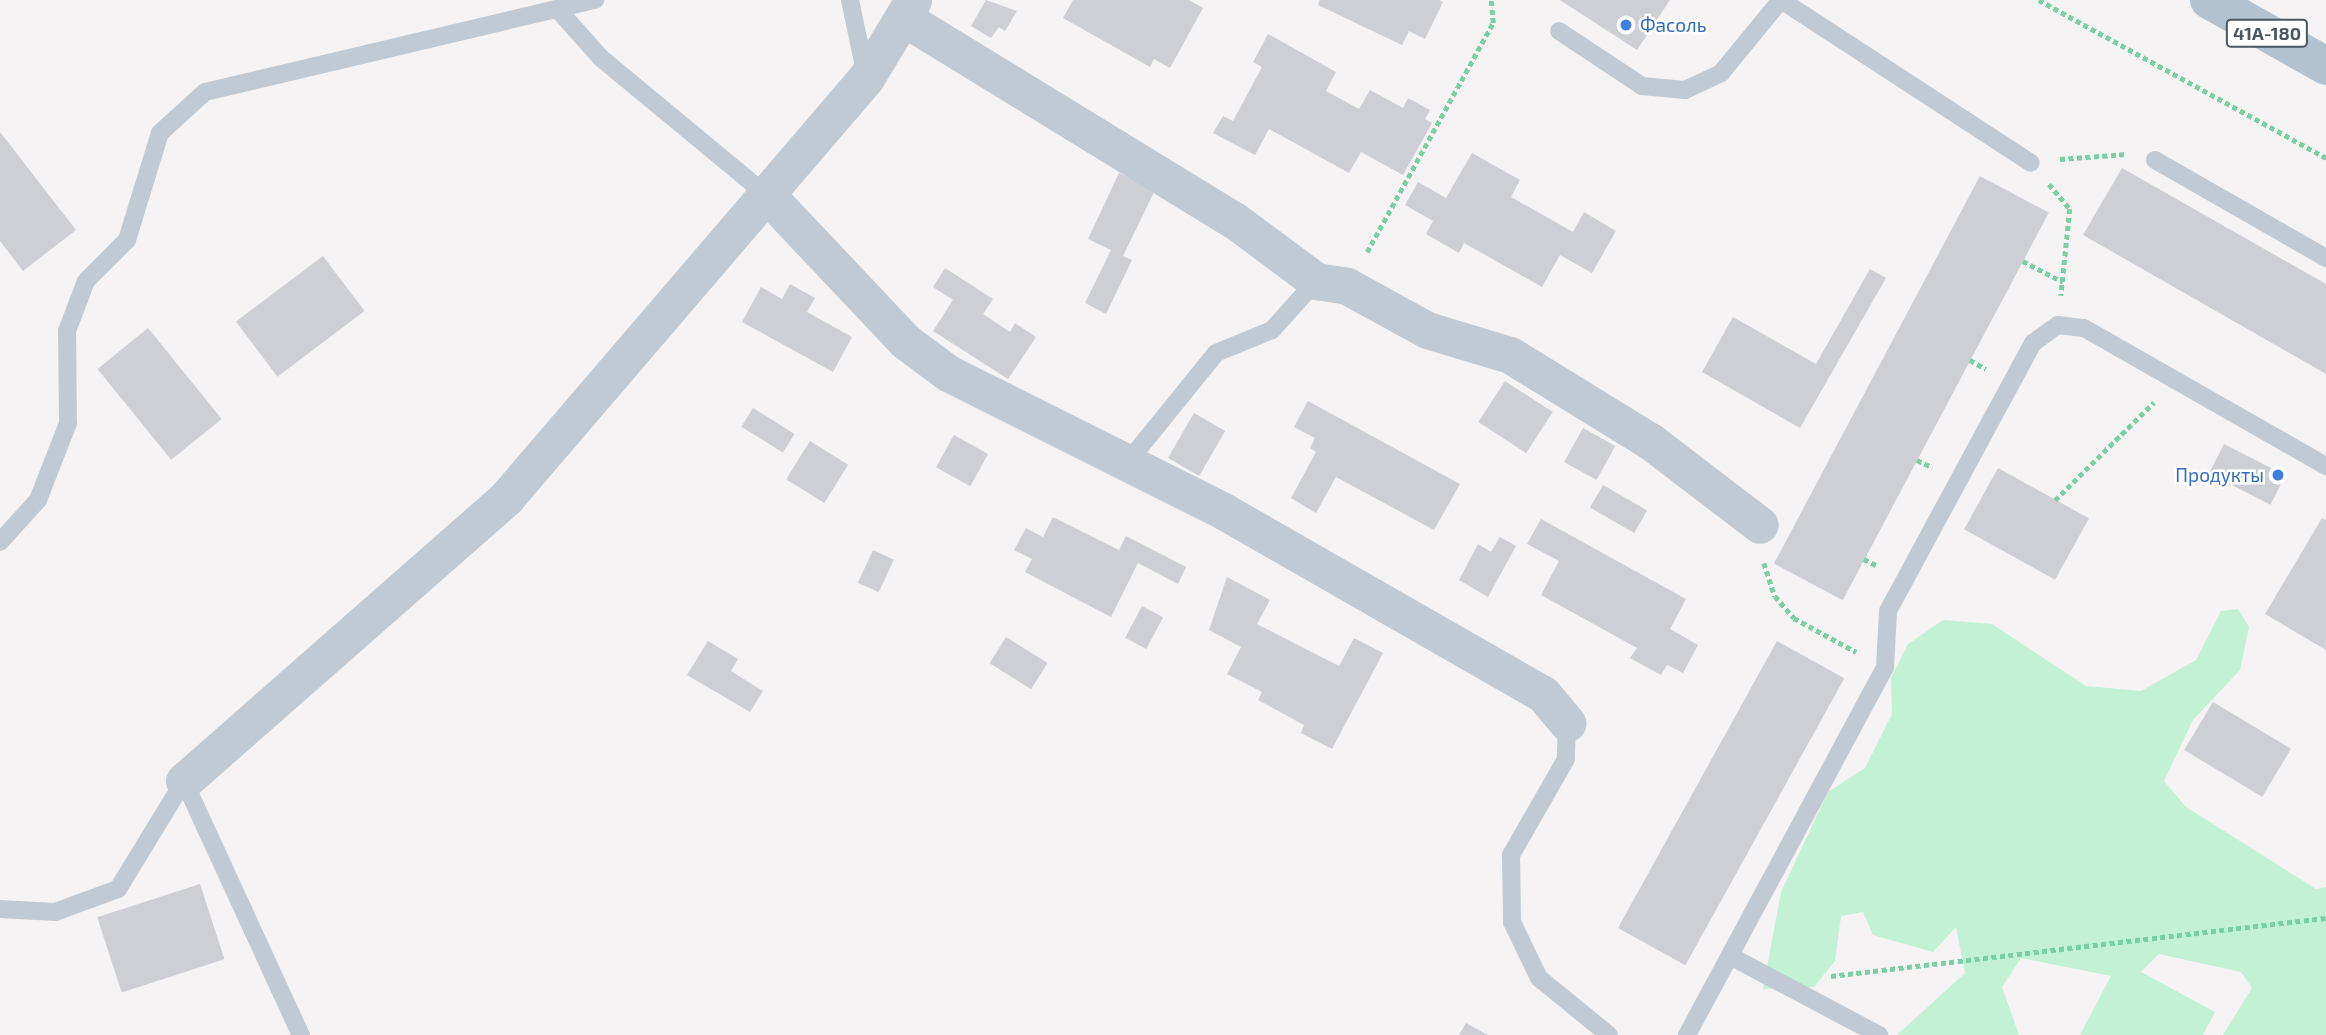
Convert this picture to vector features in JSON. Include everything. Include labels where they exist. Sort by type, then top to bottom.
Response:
[{"type":"main road","name":"41А-180","points":[[2209,0],[2326,66]]},
{"type":"street","points":[[184,781],[506,498],[768,196],[866,78],[910,10],[1332,284],[1427,330],[1510,355],[1650,441],[1760,526]]},
{"type":"street","points":[[768,196],[905,341],[948,373],[1127,463],[1543,694],[1567,723]]},
{"type":"lane","points":[[0,542],[38,500],[68,423],[67,331],[86,281],[127,240],[160,133],[205,92],[560,12],[595,0]]},
{"type":"lane","points":[[850,0],[866,78]]},
{"type":"lane","points":[[1559,32],[1642,86],[1685,90],[1721,74],[1781,0],[2032,163]]},
{"type":"lane","points":[[560,12],[601,58],[768,196]]},
{"type":"lane","points":[[2155,160],[2326,258]]},
{"type":"lane","points":[[1127,463],[1216,353],[1272,330],[1332,284]]},
{"type":"lane","points":[[1687,1035],[1885,667],[1888,611],[2033,343],[2058,325],[2084,328],[2326,466]]},
{"type":"lane","points":[[1567,723],[1566,759],[1511,855],[1512,922],[1539,978],[1609,1035]]},
{"type":"lane","points":[[0,909],[55,912],[118,889],[184,781]]},
{"type":"lane","points":[[184,781],[301,1035]]},
{"type":"lane","points":[[1730,956],[1880,1035]]},
{"type":"path","points":[[1332,284],[1493,23],[1491,0]]},
{"type":"path","points":[[2039,0],[2326,158]]},
{"type":"path","points":[[2032,163],[2114,151],[2155,160]]},
{"type":"path","points":[[2058,325],[2070,209]]},
{"type":"path","points":[[2023,261],[2063,282]]},
{"type":"path","points":[[2055,500],[2176,380]]},
{"type":"path","points":[[1917,460],[1928,466]]},
{"type":"path","points":[[1760,526],[1765,569],[1794,618],[1885,667]]},
{"type":"path","points":[[1864,559],[1882,568]]},
{"type":"path","points":[[1779,982],[2326,918]]},
{"type":"green space","points":[[2238,609],[2249,627],[2240,670],[2193,720],[2164,781],[2186,807],[2316,889],[2326,887],[2326,1035],[2223,1035],[2252,988],[2241,972],[2159,954],[2141,972],[2215,1012],[2203,1035],[2080,1035],[2111,976],[2021,958],[2002,987],[2019,1035],[1897,1035],[1965,973],[1956,927],[1933,952],[1873,935],[1863,912],[1841,916],[1835,961],[1814,987],[1763,989],[1781,892],[1828,792],[1865,768],[1892,714],[1891,678],[1908,644],[1943,620],[1992,624],[2086,686],[2141,691],[2196,660],[2221,611]]},
{"type":"building","points":[[986,0],[1017,11],[1005,31],[999,27],[991,38],[971,26]]},
{"type":"building","points":[[1073,0],[1189,0],[1203,8],[1170,68],[1154,59],[1150,67],[1063,18]]},
{"type":"building","points":[[1320,0],[1443,2],[1425,39],[1409,31],[1402,45],[1318,5]]},
{"type":"building","name":"Фасоль","points":[[1560,0],[1670,0],[1637,50]]},
{"type":"building","points":[[1268,34],[1336,72],[1326,91],[1359,109],[1370,90],[1403,108],[1408,98],[1430,110],[1425,119],[1432,123],[1403,175],[1361,152],[1349,173],[1269,129],[1255,155],[1213,133],[1223,116],[1233,121],[1262,67],[1253,62]]},
{"type":"building","points":[[0,132],[76,230],[23,271],[0,241]]},
{"type":"building","points":[[1472,153],[1520,180],[1511,197],[1573,232],[1584,212],[1616,231],[1592,273],[1560,255],[1542,287],[1464,243],[1459,253],[1426,234],[1433,221],[1405,205],[1418,182],[1446,198]]},
{"type":"building","points":[[2122,168],[2326,284],[2326,374],[2083,235]]},
{"type":"building","points":[[1119,173],[1155,190],[1123,256],[1132,260],[1106,314],[1085,303],[1111,250],[1088,239]]},
{"type":"building","points":[[1980,176],[2049,213],[1843,600],[1774,564]]},
{"type":"building","points":[[323,256],[365,311],[277,377],[236,322]]},
{"type":"building","points":[[945,268],[993,299],[983,314],[1010,332],[1015,323],[1036,337],[1008,379],[933,331],[953,300],[933,287]]},
{"type":"building","points":[[1870,269],[1886,278],[1800,428],[1702,372],[1733,317],[1816,364]]},
{"type":"building","points":[[790,284],[815,298],[807,312],[852,337],[833,372],[742,322],[761,287],[782,299]]},
{"type":"building","points":[[148,328],[222,419],[171,460],[97,369]]},
{"type":"building","points":[[1505,381],[1553,412],[1526,453],[1478,422]]},
{"type":"building","points":[[1308,401],[1460,484],[1434,530],[1336,477],[1316,513],[1291,498],[1316,452],[1310,448],[1315,438],[1294,427]]},
{"type":"building","points":[[753,408],[795,434],[783,453],[741,427]]},
{"type":"building","points":[[1194,413],[1225,431],[1199,476],[1168,458]]},
{"type":"building","points":[[1583,428],[1615,446],[1596,480],[1564,462]]},
{"type":"building","points":[[954,435],[988,454],[970,486],[936,467]]},
{"type":"building","points":[[810,441],[848,465],[824,503],[786,479]]},
{"type":"building","points":[[2224,444],[2285,475],[2270,505],[2209,473]]},
{"type":"building","points":[[1998,468],[2089,518],[2055,580],[1964,529]]},
{"type":"building","points":[[1603,485],[1647,511],[1634,533],[1590,508]]},
{"type":"building","points":[[1053,517],[1119,550],[1126,536],[1186,567],[1178,584],[1138,563],[1111,617],[1025,572],[1032,559],[1014,550],[1026,528],[1043,537]]},
{"type":"building","points":[[2322,518],[2326,520],[2326,650],[2265,614]]},
{"type":"building","points":[[1541,519],[1686,599],[1670,629],[1698,645],[1683,673],[1667,665],[1661,675],[1630,658],[1637,648],[1541,595],[1559,561],[1527,544]]},
{"type":"building","points":[[1500,537],[1516,546],[1488,597],[1459,580],[1478,544],[1491,552]]},
{"type":"building","points":[[873,550],[894,560],[879,592],[858,583]]},
{"type":"building","points":[[1227,577],[1270,600],[1257,624],[1339,666],[1354,638],[1383,653],[1332,749],[1301,733],[1304,725],[1258,700],[1262,692],[1227,674],[1241,647],[1209,630]]},
{"type":"building","points":[[1142,606],[1163,617],[1146,649],[1125,638]]},
{"type":"building","points":[[1006,637],[1048,663],[1031,689],[990,663]]},
{"type":"building","points":[[708,641],[738,659],[731,671],[763,691],[750,712],[687,675]]},
{"type":"building","points":[[1777,641],[1844,678],[1685,965],[1618,928]]},
{"type":"building","points":[[2213,702],[2291,749],[2262,797],[2184,750]]},
{"type":"building","points":[[200,884],[224,959],[122,993],[97,917]]},
{"type":"building","points":[[1466,1023],[1488,1035],[1459,1035]]},
{"type":"place","name":"Фасоль","points":[[1626,25]]},
{"type":"place","name":"Продукты","points":[[2278,475]]}]
